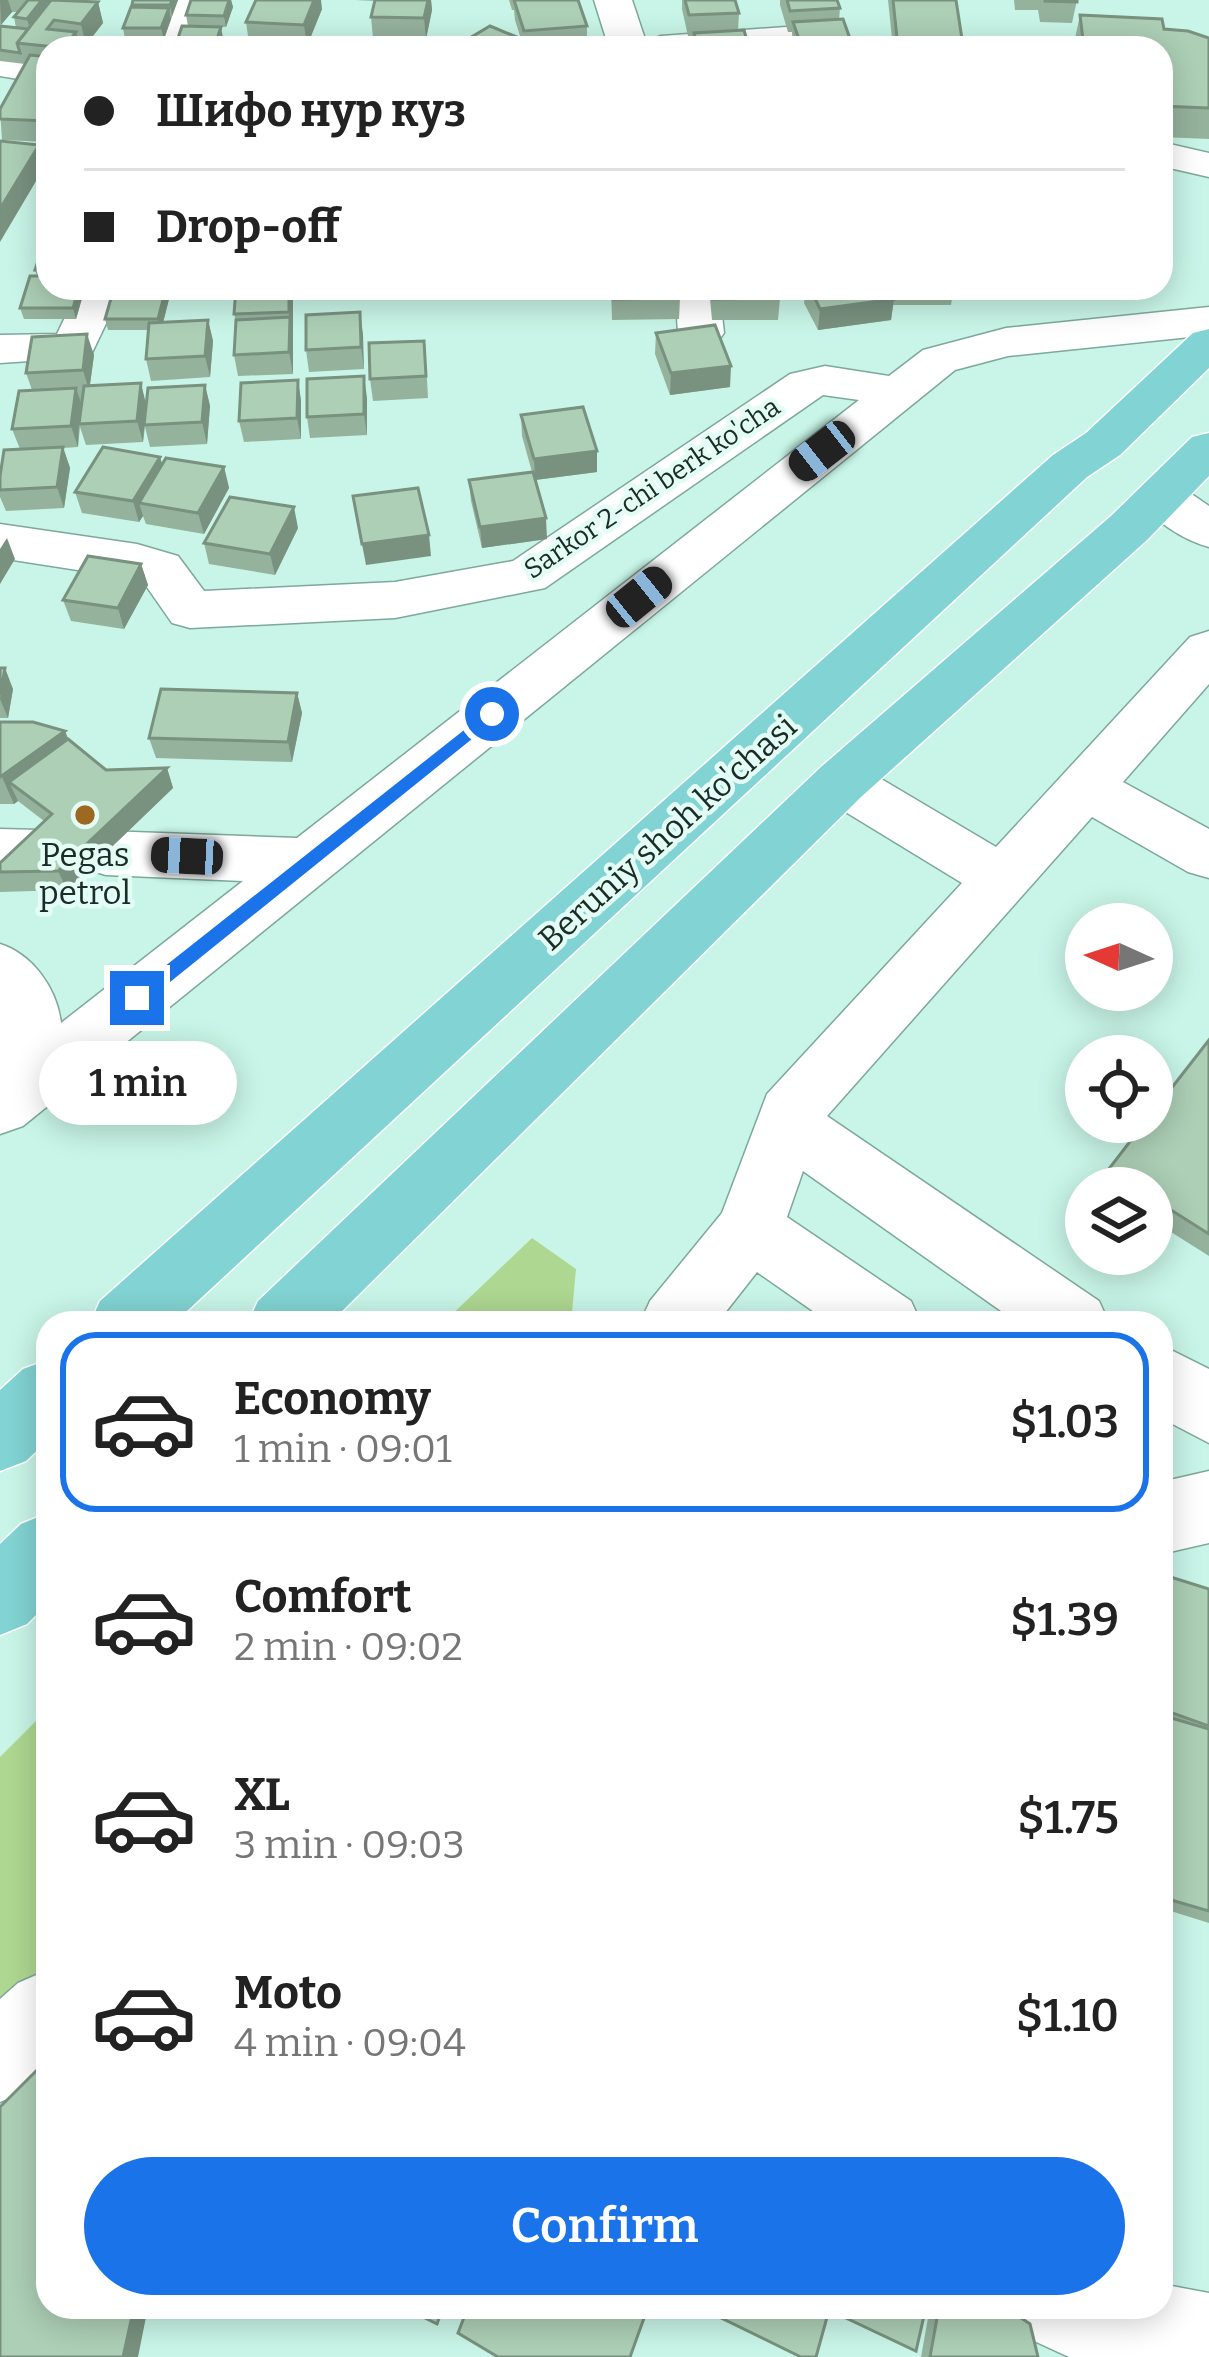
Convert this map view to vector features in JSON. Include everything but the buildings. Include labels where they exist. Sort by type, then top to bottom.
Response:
[{"type":"main road","name":"Beruniy shoh ko'chasi","points":[[138,1311],[1053,482],[1103,444],[1209,343]]},
{"type":"main road","points":[[1103,444],[1186,513]]},
{"type":"main road","points":[[295,1311],[841,782],[1186,513],[1209,448]]},
{"type":"main road","points":[[0,1436],[36,1404]]},
{"type":"main road","points":[[0,1597],[36,1562]]},
{"type":"street","points":[[176,36],[191,0]]},
{"type":"street","points":[[613,0],[624,36]]},
{"type":"street","points":[[11,105],[27,68]]},
{"type":"street","points":[[1173,157],[1209,165]]},
{"type":"street","points":[[3,360],[74,347],[96,300]]},
{"type":"street","points":[[698,300],[701,333]]},
{"type":"street","points":[[0,1108],[939,360],[1006,342],[1209,322]]},
{"type":"street","name":"Sarkor 2-chi berk ko'cha","points":[[0,541],[136,560],[160,568],[190,610],[395,600],[527,576],[807,384],[825,380],[896,392]]},
{"type":"street","points":[[685,1311],[750,1229],[790,1113],[1209,650]]},
{"type":"street","points":[[841,782],[1002,879]]},
{"type":"street","points":[[1084,786],[1209,856]]},
{"type":"street","points":[[106,853],[309,861]]},
{"type":"street","points":[[0,968],[23,992],[32,1015],[28,1042],[0,1082]]},
{"type":"street","points":[[787,1123],[1056,1311]]},
{"type":"street","points":[[750,1229],[869,1311]]},
{"type":"street","points":[[1173,1386],[1209,1408]]},
{"type":"street","points":[[1173,1515],[1209,1507]]},
{"type":"street","points":[[0,2058],[36,2024]]},
{"type":"street","points":[[1074,2327],[1209,2341]]},
{"type":"green space","points":[[532,1238],[576,1269],[572,1311],[456,1311]]},
{"type":"green space","points":[[36,1721],[36,1976],[0,2008],[0,1757]]},
{"type":"place","name":"Pegas petrol","points":[[85,815]]},
{"type":"route","points":[[137,998],[492,714]]}]
